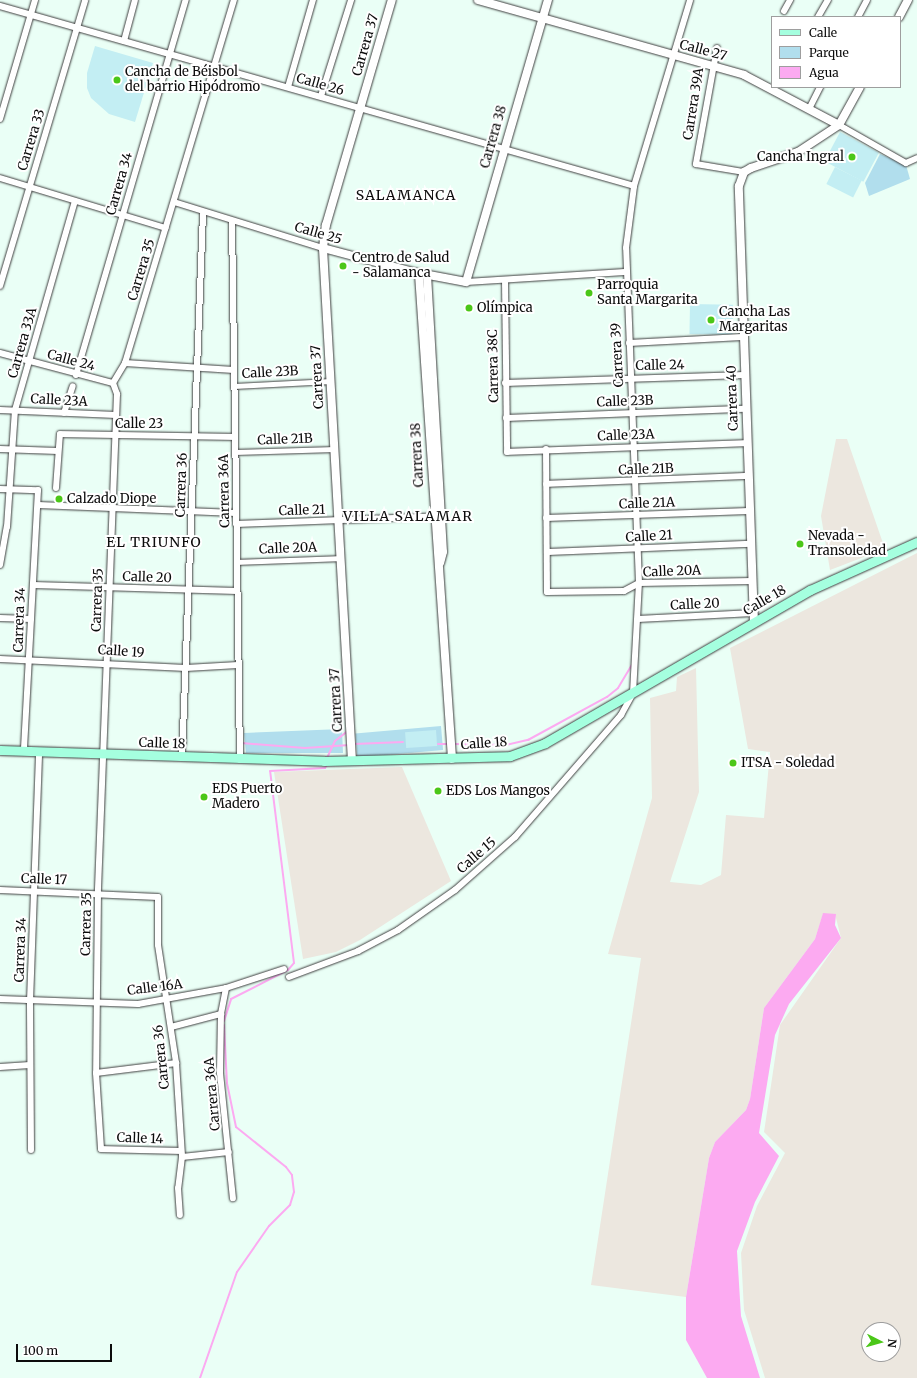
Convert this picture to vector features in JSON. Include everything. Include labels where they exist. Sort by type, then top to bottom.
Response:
[{"type":"main road","name":"Calle 18","points":[[0,750],[240,760],[352,761],[510,756],[527,751],[633,693],[810,590],[917,542]]},
{"type":"street","points":[[0,119],[35,0]]},
{"type":"street","name":"Carrera 33","points":[[0,286],[85,0]]},
{"type":"street","points":[[124,41],[135,0]]},
{"type":"street","name":"Carrera 34","points":[[76,375],[186,0]]},
{"type":"street","name":"Carrera 35","points":[[101,1149],[96,1072],[98,893],[112,506],[116,435],[117,394],[113,383],[125,363],[234,0]]},
{"type":"street","points":[[288,87],[313,0]]},
{"type":"street","points":[[321,96],[351,0]]},
{"type":"street","name":"Carrera 37","points":[[352,761],[323,248],[360,107],[392,0]]},
{"type":"street","name":"Calle 27","points":[[478,0],[744,75],[906,163],[917,158]]},
{"type":"street","name":"Carrera 38","points":[[466,282],[502,149],[548,0]]},
{"type":"street","name":"Carrera 39","points":[[633,693],[639,583],[634,515],[632,413],[625,272],[634,186],[690,0]]},
{"type":"street","points":[[784,11],[790,0]]},
{"type":"street","points":[[819,16],[828,0]]},
{"type":"street","points":[[859,16],[867,0]]},
{"type":"street","points":[[900,16],[908,0]]},
{"type":"street","name":"Calle 26","points":[[0,6],[634,186]]},
{"type":"street","name":"Carrera 39A","points":[[717,48],[711,66],[696,164],[744,172]]},
{"type":"street","points":[[809,109],[820,88]]},
{"type":"street","points":[[744,172],[798,152],[839,126],[859,88]]},
{"type":"street","name":"Carrera 40","points":[[744,172],[737,207],[754,623]]},
{"type":"street","points":[[0,178],[166,228]]},
{"type":"street","name":"Carrera 33A","points":[[0,565],[7,526],[11,489],[15,410],[75,201]]},
{"type":"street","name":"Calle 25","points":[[174,202],[203,213],[323,248],[423,274],[466,282],[625,272]]},
{"type":"street","name":"Carrera 36","points":[[182,758],[203,213]]},
{"type":"street","name":"Carrera 36A","points":[[232,221],[240,760]]},
{"type":"street","name":"Carrera 38","points":[[423,274],[452,759]]},
{"type":"street","name":"Carrera 38C","points":[[505,280],[507,452]]},
{"type":"street","points":[[629,343],[742,337]]},
{"type":"street","name":"Calle 24","points":[[0,353],[76,375],[113,383]]},
{"type":"street","points":[[125,363],[234,370]]},
{"type":"street","name":"Calle 24","points":[[505,383],[744,375]]},
{"type":"street","name":"Calle 23B","points":[[234,386],[331,381]]},
{"type":"street","points":[[64,413],[73,386]]},
{"type":"street","name":"Calle 23B","points":[[506,418],[745,409]]},
{"type":"street","name":"Calle 23A","points":[[0,410],[116,415]]},
{"type":"street","name":"Calle 23","points":[[56,488],[60,434],[195,435],[235,437]]},
{"type":"street","name":"Calle 23A","points":[[507,452],[546,449],[747,443]]},
{"type":"street","points":[[0,449],[58,451]]},
{"type":"street","name":"Calle 21B","points":[[235,452],[335,449]]},
{"type":"street","points":[[546,449],[546,518],[548,552]]},
{"type":"street","name":"Calle 21B","points":[[546,484],[634,482],[748,476]]},
{"type":"street","points":[[0,489],[11,489]]},
{"type":"street","name":"Carrera 34","points":[[11,489],[38,490],[24,751]]},
{"type":"street","points":[[38,505],[112,506],[236,513]]},
{"type":"street","name":"Calle 21A","points":[[546,518],[749,511]]},
{"type":"street","name":"Calle 21","points":[[236,524],[437,516]]},
{"type":"street","points":[[0,526],[7,526]]},
{"type":"street","name":"Calle 21","points":[[548,552],[751,544]]},
{"type":"street","name":"Calle 20A","points":[[548,552],[547,592],[624,591],[639,583],[752,580]]},
{"type":"street","name":"Calle 20A","points":[[237,562],[341,558]]},
{"type":"street","name":"Calle 20","points":[[33,585],[237,591]]},
{"type":"street","name":"Calle 20","points":[[638,619],[753,613]]},
{"type":"street","points":[[0,618],[31,619]]},
{"type":"street","name":"Calle 19","points":[[0,659],[30,658],[186,668],[238,665]]},
{"type":"street","name":"Calle 15","points":[[288,978],[358,951],[398,930],[455,890],[515,837],[621,715],[633,693]]},
{"type":"street","name":"Carrera 34","points":[[31,1150],[30,1000],[39,752]]},
{"type":"street","name":"Calle 17","points":[[0,890],[98,893],[158,897]]},
{"type":"street","name":"Carrera 36","points":[[158,897],[158,944],[165,1000],[171,1027],[176,1063],[180,1154],[178,1188],[180,1215]]},
{"type":"street","name":"Calle 16A","points":[[0,999],[97,1001],[138,1004],[226,988],[284,969]]},
{"type":"street","name":"Carrera 36A","points":[[226,988],[221,1014],[220,1073],[233,1198]]},
{"type":"street","points":[[171,1027],[221,1014]]},
{"type":"street","points":[[96,1072],[176,1063]]},
{"type":"street","points":[[0,1067],[30,1065]]},
{"type":"street","name":"Calle 14","points":[[101,1149],[180,1154],[229,1152]]},
{"type":"shaded area","name":"Cancha de Béisbol del barrio Hipódromo","points":[[95,46],[153,63],[135,122],[109,114],[91,98],[87,88],[87,73]]},
{"type":"shaded area","name":"Cancha Ingral","points":[[840,132],[879,153],[863,182],[825,161]]},
{"type":"shaded area","name":"Cancha Ingral","points":[[835,167],[862,181],[853,198],[826,184]]},
{"type":"shaded area","name":"Cancha Las Margaritas","points":[[690,304],[733,305],[732,335],[689,334]]},
{"type":"shaded area","points":[[836,439],[847,439],[885,549],[830,570],[821,516]]},
{"type":"shaded area","points":[[917,553],[917,1378],[765,1378],[744,1310],[741,1253],[757,1206],[785,1153],[764,1132],[780,1025],[841,938],[835,914],[823,914],[815,939],[764,1008],[750,1099],[746,1110],[715,1142],[709,1158],[686,1297],[591,1285],[641,958],[608,954],[652,798],[650,698],[676,691],[677,677],[696,668],[699,792],[670,882],[701,885],[721,875],[726,815],[764,818],[770,752],[748,749],[730,648]]},
{"type":"shaded area","points":[[436,730],[437,746],[406,748],[405,732]]},
{"type":"shaded area","points":[[402,767],[451,881],[360,940],[336,952],[303,959],[274,772]]},
{"type":"green space","points":[[880,154],[906,165],[910,179],[869,196],[865,183]]},
{"type":"green space","points":[[441,726],[443,750],[357,757],[355,733]]},
{"type":"green space","points":[[342,729],[343,753],[246,753],[244,733]]},
{"type":"water","points":[[823,913],[836,914],[835,925],[841,938],[789,1004],[775,1035],[759,1133],[779,1156],[755,1202],[737,1251],[741,1316],[760,1378],[707,1378],[686,1340],[686,1297],[709,1158],[715,1142],[746,1110],[750,1099],[764,1008],[815,939]]},
{"type":"waterway","points":[[454,744],[506,745],[528,740],[607,697],[618,688],[632,665]]},
{"type":"waterway","points":[[327,758],[335,741],[348,731]]},
{"type":"waterway","points":[[354,744],[403,742]]},
{"type":"waterway","points":[[241,743],[305,748],[350,745]]},
{"type":"waterway","points":[[438,744],[449,744]]},
{"type":"waterway","points":[[224,1021],[231,999],[288,970],[294,963],[270,771],[325,768],[328,763]]},
{"type":"waterway","points":[[200,1378],[237,1272],[269,1226],[290,1205],[294,1192],[292,1175],[286,1167],[236,1127],[227,1083],[224,1025]]},
{"type":"place","name":"Cancha de Béisbol del barrio Hipódromo","points":[[117,80]]},
{"type":"place","name":"Cancha Ingral","points":[[852,157]]},
{"type":"place","name":"Centro de Salud - Salamanca","points":[[343,266]]},
{"type":"place","name":"Parroquia Santa Margarita","points":[[589,293]]},
{"type":"place","name":"Olímpica","points":[[469,308]]},
{"type":"place","name":"Cancha Las Margaritas","points":[[711,320]]},
{"type":"place","name":"Calzado Diope","points":[[59,499]]},
{"type":"place","name":"Nevada - Transoledad","points":[[800,544]]},
{"type":"place","name":"ITSA - Soledad","points":[[733,763]]},
{"type":"place","name":"EDS Los Mangos","points":[[438,791]]},
{"type":"place","name":"EDS Puerto Madero","points":[[204,797]]},
{"type":"district","name":"SALAMANCA","points":[[406,195]]},
{"type":"district","name":"VILLA SALAMAR","points":[[408,516]]},
{"type":"district","name":"EL TRIUNFO","points":[[154,542]]}]
